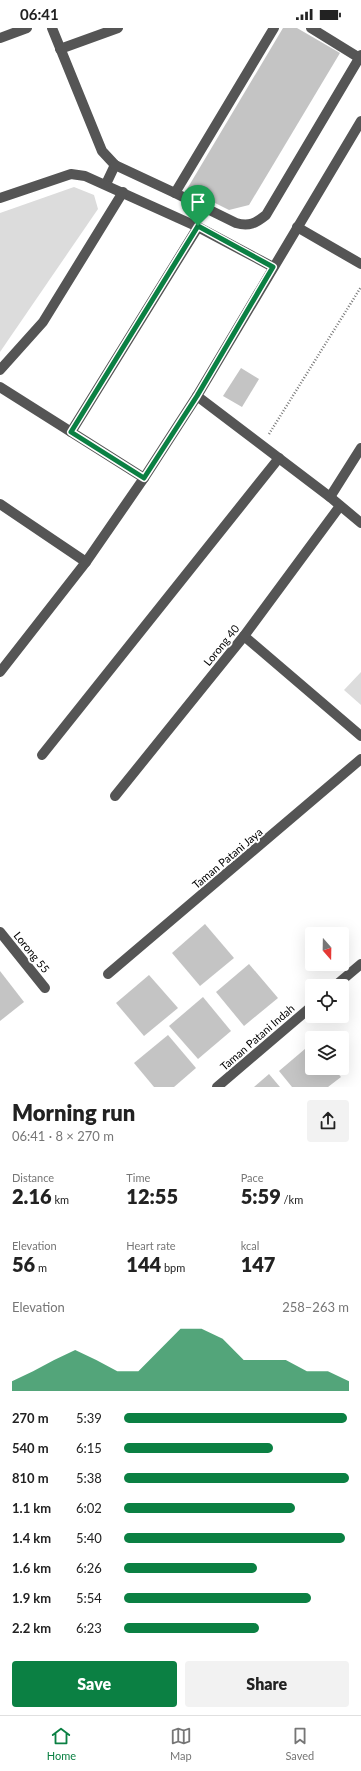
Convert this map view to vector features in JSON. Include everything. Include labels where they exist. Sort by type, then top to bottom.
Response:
[{"type":"street","points":[[0,38],[27,28]]},
{"type":"street","points":[[52,28],[102,151],[115,165],[175,192],[240,225],[245,226],[266,215],[360,58],[311,28]]},
{"type":"street","points":[[60,49],[118,28]]},
{"type":"street","points":[[175,192],[274,28]]},
{"type":"street","points":[[0,672],[86,562],[144,478],[197,396],[361,121]]},
{"type":"street","points":[[106,184],[115,165]]},
{"type":"street","points":[[0,198],[71,174],[84,176],[106,184],[198,226],[273,267]]},
{"type":"street","points":[[0,370],[43,322],[123,192]]},
{"type":"street","points":[[71,432],[198,226]]},
{"type":"street","points":[[297,227],[361,264]]},
{"type":"street","points":[[0,387],[144,478]]},
{"type":"street","points":[[197,396],[330,497],[361,523]]},
{"type":"street","points":[[330,497],[361,448]]},
{"type":"street","points":[[42,756],[279,458]]},
{"type":"street","points":[[0,504],[86,562]]},
{"type":"street","name":"Lorong 40","points":[[115,796],[244,636],[340,506]]},
{"type":"street","points":[[244,636],[361,736]]},
{"type":"street","name":"Taman Patani Jaya","points":[[108,974],[361,759]]},
{"type":"street","name":"Lorong 55","points":[[0,932],[45,988]]},
{"type":"street","points":[[343,979],[361,964]]},
{"type":"street","name":"Taman Patani Indah","points":[[217,1087],[305,1012]]},
{"type":"path","points":[[262,446],[361,287]]},
{"type":"shaded area","points":[[74,187],[94,195],[98,209],[0,352],[0,213]]},
{"type":"shaded area","points":[[361,672],[361,705],[344,690]]},
{"type":"building","points":[[283,28],[297,28],[340,53],[249,205],[229,210],[187,189]]},
{"type":"building","points":[[241,368],[259,379],[242,407],[223,396]]},
{"type":"building","points":[[205,924],[234,958],[200,986],[172,953]]},
{"type":"building","points":[[249,964],[278,998],[244,1026],[216,992]]},
{"type":"building","points":[[0,971],[24,1002],[0,1021]]},
{"type":"building","points":[[149,975],[178,1008],[144,1036],[116,1003]]},
{"type":"building","points":[[203,997],[231,1031],[198,1059],[169,1026]]},
{"type":"building","points":[[168,1035],[196,1068],[174,1087],[154,1087],[134,1063]]},
{"type":"building","points":[[305,1049],[305,1075],[339,1075],[341,1077],[328,1087],[292,1087],[279,1071]]},
{"type":"building","points":[[269,1074],[280,1087],[254,1087]]},
{"type":"route","points":[[198,226],[273,267],[197,396],[144,478],[71,432],[198,226]]}]
